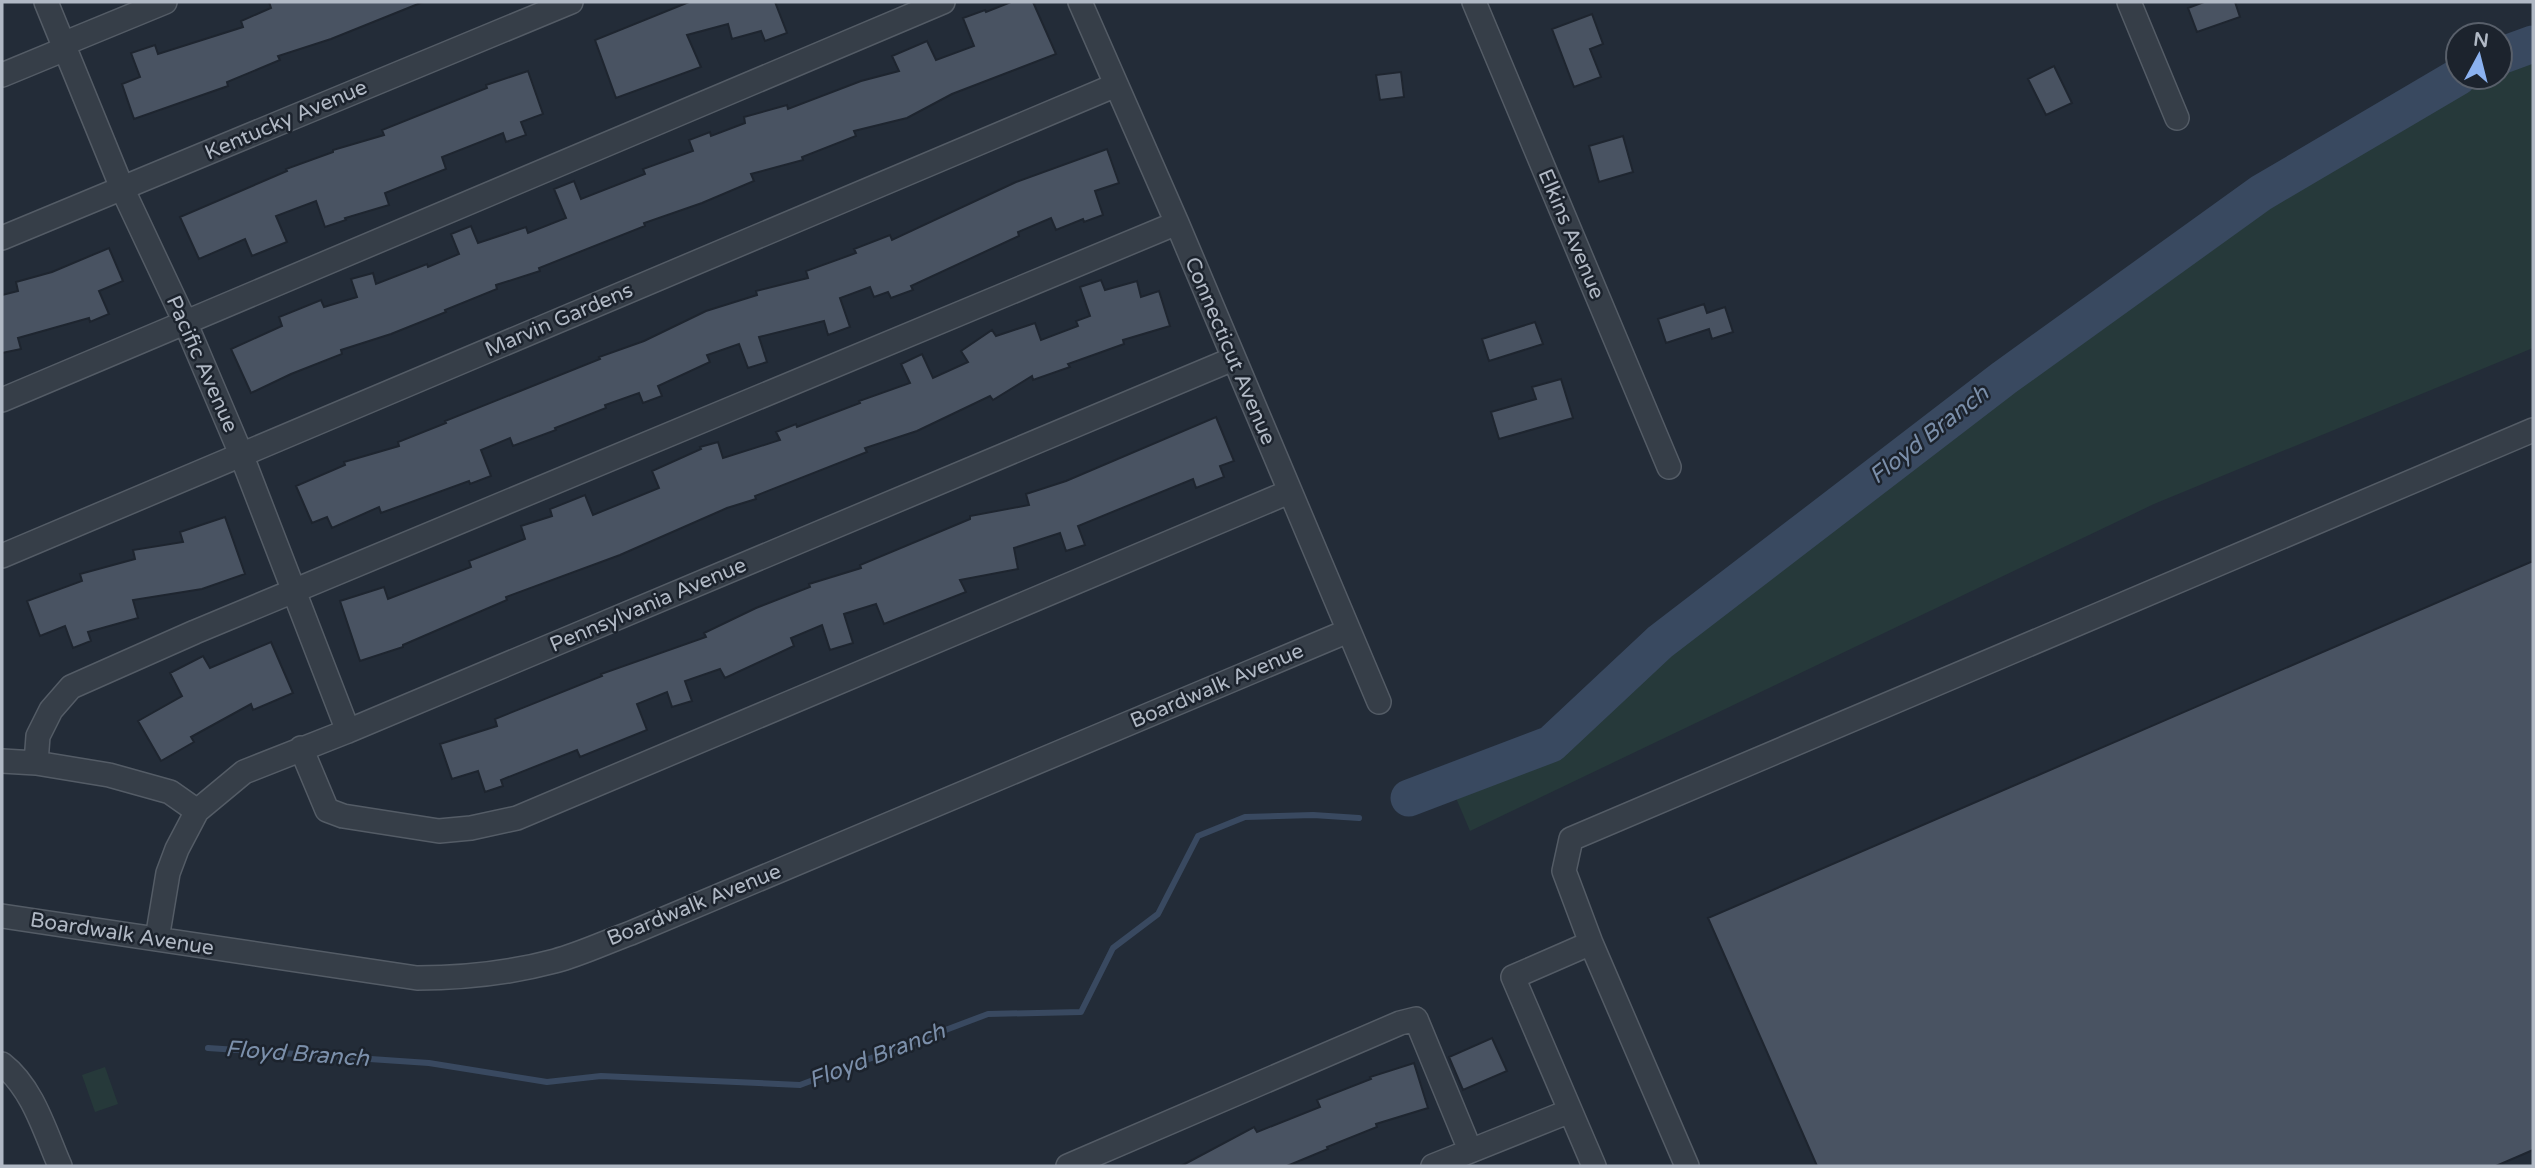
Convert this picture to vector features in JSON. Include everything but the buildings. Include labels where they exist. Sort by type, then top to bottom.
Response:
[{"type":"street","name":"Pacific Avenue","points":[[46,2],[122,188],[185,322],[241,454],[348,731]]},
{"type":"street","points":[[2,75],[165,2]]},
{"type":"street","name":"Kentucky Avenue","points":[[2,238],[570,2]]},
{"type":"street","points":[[2,400],[943,2]]},
{"type":"street","name":"Connecticut Avenue","points":[[1080,2],[1177,223],[1379,702]]},
{"type":"street","name":"Elkins Avenue","points":[[1474,2],[1669,467]]},
{"type":"street","points":[[2129,2],[2177,118]]},
{"type":"street","name":"Marvin Gardens","points":[[2,556],[1116,85]]},
{"type":"street","points":[[36,763],[38,736],[51,710],[71,687],[195,632],[1177,223]]},
{"type":"street","name":"Pennsylvania Avenue","points":[[157,939],[168,873],[177,849],[197,811],[244,772],[348,731],[1233,359]]},
{"type":"street","points":[[1687,1166],[1591,943],[1564,871],[1571,839],[2533,430]]},
{"type":"street","points":[[301,748],[327,810],[343,816],[439,831],[471,828],[517,818],[1289,492]]},
{"type":"street","name":"Boardwalk Avenue","points":[[2,916],[417,978],[454,978],[500,973],[556,960],[631,933],[1348,631]]},
{"type":"street","points":[[2,761],[36,763],[109,775],[170,792],[197,811]]},
{"type":"street","points":[[1591,943],[1513,977],[1594,1166]]},
{"type":"street","points":[[1068,1166],[1400,1023],[1416,1019],[1470,1150]]},
{"type":"street","points":[[2,1065],[11,1072],[34,1105],[60,1166]]},
{"type":"street","points":[[1433,1166],[1570,1111]]},
{"type":"shaded area","points":[[2533,44],[2533,348],[2154,504],[1470,831],[1448,779],[1560,723],[1616,677],[1667,628],[1990,397],[2043,350],[2146,278],[2263,183],[2444,80],[2444,91],[2514,91],[2514,48]]},
{"type":"shaded area","points":[[105,1067],[118,1104],[95,1112],[82,1075]]},
{"type":"waterway","name":"Floyd Branch","points":[[2514,51],[2533,44]]},
{"type":"waterway","name":"Floyd Branch","points":[[1409,798],[1551,744],[1660,642],[2004,378],[2261,193],[2444,85]]},
{"type":"waterway","name":"Floyd Branch","points":[[208,1048],[429,1063],[547,1082],[601,1076],[800,1085],[988,1014],[1081,1012],[1113,948],[1158,914],[1198,836],[1245,817],[1313,815],[1359,818]]}]
